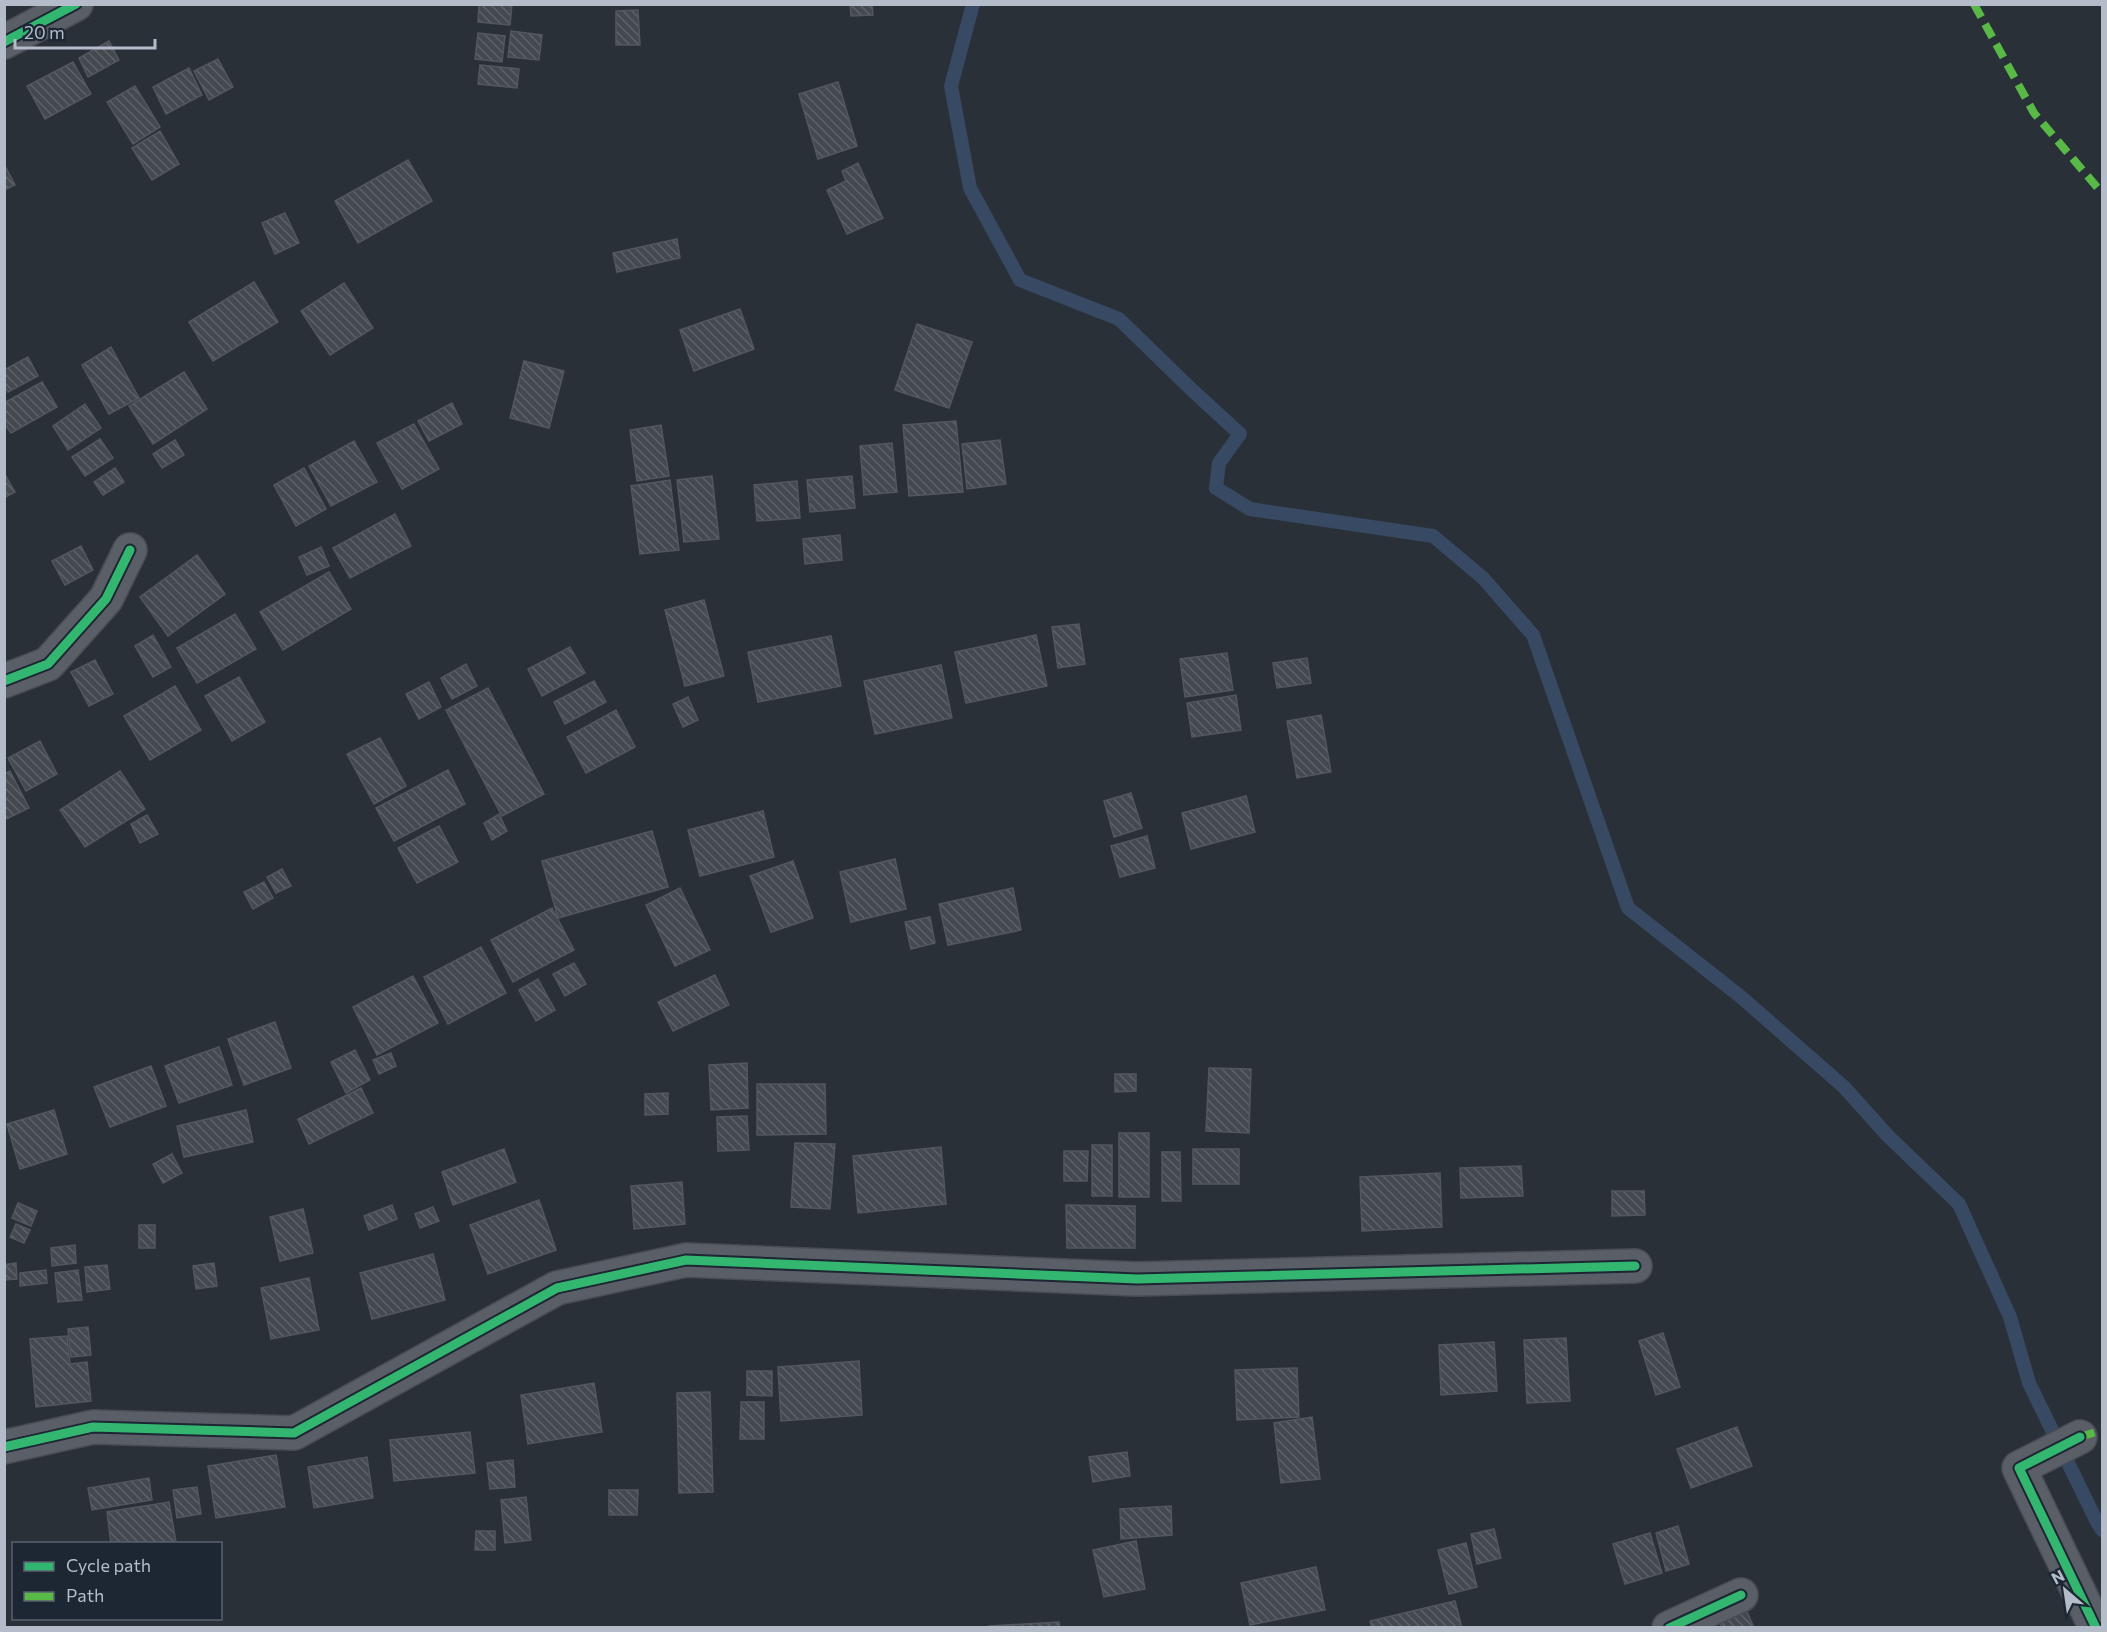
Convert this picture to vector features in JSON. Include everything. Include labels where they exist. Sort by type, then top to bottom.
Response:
[{"type":"street","points":[[4,42],[76,4]]},
{"type":"street","points":[[4,681],[48,664],[106,599],[130,550]]},
{"type":"street","points":[[4,1448],[93,1427],[294,1433],[557,1288],[686,1260],[1137,1279],[1635,1266]]},
{"type":"street","points":[[2080,1437],[2019,1468],[2096,1628]]},
{"type":"street","points":[[1669,1628],[1741,1595]]},
{"type":"building","points":[[479,4],[512,4],[510,25],[478,22]]},
{"type":"building","points":[[850,4],[872,4],[873,15],[851,16]]},
{"type":"building","points":[[638,10],[640,45],[616,45],[616,11]]},
{"type":"building","points":[[511,31],[542,35],[539,60],[508,57]]},
{"type":"building","points":[[478,33],[505,36],[502,62],[475,59]]},
{"type":"building","points":[[109,41],[119,60],[88,77],[79,58]]},
{"type":"building","points":[[218,59],[233,87],[209,100],[194,71]]},
{"type":"building","points":[[73,62],[91,94],[45,119],[27,86]]},
{"type":"building","points":[[480,65],[519,69],[517,88],[478,84]]},
{"type":"building","points":[[189,68],[202,95],[166,114],[153,87]]},
{"type":"building","points":[[838,82],[857,146],[818,159],[799,94]]},
{"type":"building","points":[[135,86],[160,127],[133,144],[107,102]]},
{"type":"building","points":[[160,131],[179,164],[152,180],[132,148]]},
{"type":"building","points":[[408,160],[432,201],[358,243],[335,201]]},
{"type":"building","points":[[858,163],[883,218],[847,234],[827,190],[846,181],[842,171]]},
{"type":"building","points":[[4,164],[15,185],[4,190]]},
{"type":"building","points":[[285,213],[299,243],[275,254],[262,223]]},
{"type":"building","points":[[677,239],[680,258],[617,272],[613,253]]},
{"type":"building","points":[[254,282],[278,322],[213,361],[189,322]]},
{"type":"building","points":[[344,283],[373,328],[330,355],[301,311]]},
{"type":"building","points":[[740,309],[754,349],[694,371],[680,330]]},
{"type":"building","points":[[917,324],[972,342],[949,408],[895,390]]},
{"type":"building","points":[[111,347],[139,398],[109,414],[82,365]]},
{"type":"building","points":[[28,357],[38,376],[8,392],[4,385],[4,370]]},
{"type":"building","points":[[524,361],[564,371],[549,428],[510,418]]},
{"type":"building","points":[[184,372],[207,409],[153,444],[129,406]]},
{"type":"building","points":[[42,382],[57,407],[11,433],[4,423],[4,403]]},
{"type":"building","points":[[452,403],[462,424],[429,441],[418,421]]},
{"type":"building","points":[[85,404],[101,428],[68,450],[53,426]]},
{"type":"building","points":[[956,421],[963,492],[909,496],[903,425]]},
{"type":"building","points":[[414,424],[439,469],[402,489],[377,443]]},
{"type":"building","points":[[661,425],[669,476],[637,481],[630,430]]},
{"type":"building","points":[[100,439],[113,458],[85,476],[72,457]]},
{"type":"building","points":[[175,440],[184,455],[162,468],[153,454]]},
{"type":"building","points":[[1000,440],[1006,484],[967,489],[962,444]]},
{"type":"building","points":[[354,441],[377,482],[331,506],[309,466]]},
{"type":"building","points":[[892,443],[897,492],[864,495],[860,446]]},
{"type":"building","points":[[115,468],[124,482],[103,495],[94,482]]},
{"type":"building","points":[[304,468],[326,509],[296,526],[274,485]]},
{"type":"building","points":[[4,473],[15,492],[4,498]]},
{"type":"building","points":[[712,476],[719,539],[684,542],[677,480]]},
{"type":"building","points":[[852,476],[855,508],[810,512],[807,480]]},
{"type":"building","points":[[670,480],[679,550],[640,554],[631,486]]},
{"type":"building","points":[[797,481],[800,518],[757,521],[754,485]]},
{"type":"building","points":[[395,514],[411,546],[350,578],[333,548]]},
{"type":"building","points":[[840,535],[842,560],[805,564],[803,539]]},
{"type":"building","points":[[81,546],[93,570],[65,585],[52,561]]},
{"type":"building","points":[[321,547],[329,566],[307,575],[299,557]]},
{"type":"building","points":[[197,555],[225,594],[168,636],[140,597]]},
{"type":"building","points":[[329,572],[351,609],[283,650],[260,612]]},
{"type":"building","points":[[704,600],[724,676],[685,686],[665,610]]},
{"type":"building","points":[[235,614],[256,649],[197,683],[177,648]]},
{"type":"building","points":[[1079,624],[1085,664],[1058,668],[1052,627]]},
{"type":"building","points":[[153,635],[171,667],[153,677],[135,646]]},
{"type":"building","points":[[1036,635],[1047,686],[966,703],[955,652]]},
{"type":"building","points":[[831,636],[841,686],[758,702],[748,652]]},
{"type":"building","points":[[570,647],[585,673],[542,696],[528,669]]},
{"type":"building","points":[[1227,653],[1233,690],[1185,697],[1180,659]]},
{"type":"building","points":[[1307,658],[1311,683],[1277,688],[1273,663]]},
{"type":"building","points":[[95,660],[113,694],[89,706],[71,672]]},
{"type":"building","points":[[466,664],[477,686],[452,699],[441,678]]},
{"type":"building","points":[[941,665],[952,718],[875,734],[864,681]]},
{"type":"building","points":[[239,677],[265,722],[232,741],[205,696]]},
{"type":"building","points":[[594,681],[606,702],[565,724],[554,702]]},
{"type":"building","points":[[429,682],[441,707],[419,719],[406,694]]},
{"type":"building","points":[[175,686],[201,730],[150,760],[124,716]]},
{"type":"building","points":[[488,688],[544,794],[502,816],[446,710]]},
{"type":"building","points":[[1236,695],[1241,730],[1192,737],[1187,703]]},
{"type":"building","points":[[688,697],[698,720],[683,727],[673,704]]},
{"type":"building","points":[[616,710],[635,747],[586,773],[567,737]]},
{"type":"building","points":[[1321,715],[1331,772],[1297,778],[1287,721]]},
{"type":"building","points":[[380,738],[406,786],[374,804],[347,754]]},
{"type":"building","points":[[40,741],[57,774],[26,791],[8,758]]},
{"type":"building","points":[[448,770],[465,804],[394,841],[376,808]]},
{"type":"building","points":[[10,771],[29,808],[4,820],[4,774]]},
{"type":"building","points":[[120,771],[145,809],[85,847],[60,810]]},
{"type":"building","points":[[1131,793],[1142,828],[1114,837],[1104,801]]},
{"type":"building","points":[[1246,796],[1255,832],[1191,849],[1182,813]]},
{"type":"building","points":[[763,811],[774,857],[700,876],[688,830]]},
{"type":"building","points":[[499,814],[507,831],[492,840],[484,823]]},
{"type":"building","points":[[147,815],[158,834],[140,843],[131,824]]},
{"type":"building","points":[[439,826],[458,862],[417,883],[398,848]]},
{"type":"building","points":[[652,831],[668,887],[558,918],[542,861]]},
{"type":"building","points":[[1147,836],[1155,868],[1120,877],[1111,846]]},
{"type":"building","points":[[895,859],[906,909],[851,922],[840,872]]},
{"type":"building","points":[[793,861],[813,918],[771,932],[750,876]]},
{"type":"building","points":[[282,869],[291,886],[276,893],[267,877]]},
{"type":"building","points":[[264,882],[273,898],[253,909],[244,892]]},
{"type":"building","points":[[680,888],[710,950],[675,966],[646,905]]},
{"type":"building","points":[[1013,888],[1021,930],[948,945],[939,904]]},
{"type":"building","points":[[552,908],[574,950],[513,982],[491,940]]},
{"type":"building","points":[[930,917],[935,943],[911,949],[905,922]]},
{"type":"building","points":[[481,947],[506,993],[448,1024],[424,977]]},
{"type":"building","points":[[574,963],[586,984],[565,996],[553,974]]},
{"type":"building","points":[[715,975],[729,1005],[673,1031],[658,1002]]},
{"type":"building","points":[[413,976],[438,1023],[377,1055],[353,1007]]},
{"type":"building","points":[[538,979],[555,1010],[536,1021],[519,990]]},
{"type":"building","points":[[275,1022],[291,1068],[244,1085],[228,1039]]},
{"type":"building","points":[[219,1047],[232,1085],[179,1103],[165,1066]]},
{"type":"building","points":[[355,1050],[370,1080],[346,1093],[331,1062]]},
{"type":"building","points":[[391,1053],[396,1066],[379,1074],[373,1060]]},
{"type":"building","points":[[747,1063],[748,1108],[711,1110],[709,1065]]},
{"type":"building","points":[[151,1066],[166,1106],[110,1127],[94,1087]]},
{"type":"building","points":[[1209,1068],[1251,1069],[1249,1133],[1206,1131]]},
{"type":"building","points":[[1115,1074],[1136,1074],[1136,1091],[1115,1092]]},
{"type":"building","points":[[757,1084],[825,1084],[826,1134],[757,1135]]},
{"type":"building","points":[[361,1088],[373,1113],[309,1144],[298,1119]]},
{"type":"building","points":[[668,1093],[668,1114],[645,1115],[645,1094]]},
{"type":"building","points":[[54,1110],[67,1154],[20,1169],[7,1124]]},
{"type":"building","points":[[246,1110],[253,1142],[184,1157],[177,1126]]},
{"type":"building","points":[[747,1116],[749,1150],[718,1151],[717,1117]]},
{"type":"building","points":[[1119,1133],[1149,1133],[1149,1197],[1119,1197]]},
{"type":"building","points":[[795,1143],[835,1144],[830,1209],[791,1207]]},
{"type":"building","points":[[1092,1145],[1112,1145],[1112,1196],[1092,1196]]},
{"type":"building","points":[[941,1147],[946,1204],[858,1213],[853,1156]]},
{"type":"building","points":[[504,1149],[516,1182],[453,1205],[442,1172]]},
{"type":"building","points":[[1193,1149],[1239,1149],[1239,1184],[1193,1184]]},
{"type":"building","points":[[1064,1151],[1088,1151],[1087,1181],[1064,1181]]},
{"type":"building","points":[[1162,1152],[1180,1152],[1181,1201],[1162,1201]]},
{"type":"building","points":[[172,1154],[182,1173],[163,1183],[153,1164]]},
{"type":"building","points":[[1521,1166],[1523,1196],[1461,1198],[1460,1168]]},
{"type":"building","points":[[1440,1173],[1442,1227],[1362,1231],[1360,1177]]},
{"type":"building","points":[[682,1182],[685,1224],[634,1229],[631,1186]]},
{"type":"building","points":[[1612,1191],[1644,1191],[1645,1215],[1612,1216]]},
{"type":"building","points":[[539,1200],[556,1250],[488,1274],[470,1225]]},
{"type":"building","points":[[18,1203],[37,1211],[31,1226],[12,1218]]},
{"type":"building","points":[[392,1205],[397,1219],[369,1230],[364,1216]]},
{"type":"building","points":[[1066,1205],[1135,1206],[1135,1248],[1067,1248]]},
{"type":"building","points":[[433,1207],[439,1221],[420,1228],[415,1214]]},
{"type":"building","points":[[303,1209],[313,1253],[280,1261],[270,1217]]},
{"type":"building","points":[[16,1224],[30,1230],[24,1243],[10,1237]]},
{"type":"building","points":[[139,1225],[155,1225],[155,1248],[139,1248]]},
{"type":"building","points":[[75,1245],[76,1263],[52,1266],[51,1248]]},
{"type":"building","points":[[433,1254],[445,1300],[372,1319],[360,1273]]},
{"type":"building","points":[[16,1263],[17,1279],[4,1280],[4,1265]]},
{"type":"building","points":[[214,1263],[217,1286],[196,1289],[193,1266]]},
{"type":"building","points":[[107,1265],[110,1289],[87,1292],[85,1267]]},
{"type":"building","points":[[46,1270],[47,1283],[20,1286],[20,1273]]},
{"type":"building","points":[[78,1270],[82,1300],[58,1302],[55,1273]]},
{"type":"building","points":[[309,1278],[319,1330],[271,1339],[261,1288]]},
{"type":"building","points":[[88,1327],[91,1355],[71,1357],[68,1329]]},
{"type":"building","points":[[1663,1333],[1680,1387],[1656,1395],[1639,1341]]},
{"type":"building","points":[[67,1336],[70,1364],[87,1362],[91,1401],[36,1407],[30,1339]]},
{"type":"building","points":[[1566,1338],[1570,1401],[1527,1403],[1524,1340]]},
{"type":"building","points":[[1494,1342],[1497,1391],[1441,1395],[1439,1345]]},
{"type":"building","points":[[859,1361],[862,1415],[781,1421],[778,1367]]},
{"type":"building","points":[[1297,1368],[1299,1417],[1237,1420],[1235,1370]]},
{"type":"building","points":[[747,1371],[772,1371],[772,1396],[747,1395]]},
{"type":"building","points":[[594,1383],[602,1432],[528,1444],[521,1395]]},
{"type":"building","points":[[710,1392],[713,1492],[679,1493],[677,1393]]},
{"type":"building","points":[[741,1402],[764,1402],[764,1439],[740,1439]]},
{"type":"building","points":[[1312,1417],[1320,1479],[1281,1483],[1274,1423]]},
{"type":"building","points":[[1737,1427],[1752,1466],[1691,1488],[1677,1449]]},
{"type":"building","points":[[470,1432],[475,1473],[394,1481],[390,1440]]},
{"type":"building","points":[[1127,1452],[1130,1476],[1093,1482],[1089,1457]]},
{"type":"building","points":[[276,1455],[285,1507],[216,1518],[208,1466]]},
{"type":"building","points":[[367,1457],[373,1498],[314,1508],[308,1467]]},
{"type":"building","points":[[513,1460],[515,1487],[490,1489],[487,1463]]},
{"type":"building","points":[[149,1478],[152,1500],[92,1510],[88,1488]]},
{"type":"building","points":[[197,1487],[201,1514],[177,1518],[173,1490]]},
{"type":"building","points":[[609,1490],[638,1490],[637,1515],[609,1515]]},
{"type":"building","points":[[526,1497],[531,1540],[505,1543],[501,1500]]},
{"type":"building","points":[[169,1502],[176,1542],[111,1542],[107,1512]]},
{"type":"building","points":[[1171,1506],[1172,1535],[1121,1539],[1120,1509]]},
{"type":"building","points":[[1678,1526],[1689,1564],[1666,1571],[1656,1533]]},
{"type":"building","points":[[1494,1529],[1501,1558],[1477,1564],[1471,1534]]},
{"type":"building","points":[[476,1531],[495,1531],[495,1550],[475,1550]]},
{"type":"building","points":[[1650,1533],[1662,1573],[1625,1584],[1613,1544]]},
{"type":"building","points":[[1136,1541],[1145,1589],[1104,1597],[1093,1550]]},
{"type":"building","points":[[1466,1543],[1477,1587],[1449,1594],[1438,1550]]},
{"type":"building","points":[[1316,1567],[1325,1610],[1250,1625],[1241,1583]]},
{"type":"building","points":[[1455,1601],[1462,1628],[1372,1628],[1370,1621]]},
{"type":"building","points":[[1745,1607],[1754,1628],[1722,1628],[1718,1619]]},
{"type":"building","points":[[1059,1622],[1060,1628],[989,1628],[989,1626]]},
{"type":"waterway","points":[[973,4],[951,86],[970,188],[1020,280],[1119,319],[1240,434],[1219,463],[1216,488],[1250,509],[1433,536],[1483,578],[1533,635],[1628,908],[1741,997],[1844,1087],[1888,1136],[1959,1204],[2010,1317],[2029,1383],[2102,1530]]},
{"type":"marked path","points":[[1974,4],[2034,113],[2102,193]]},
{"type":"marked path","points":[[2080,1437],[2102,1430]]},
{"type":"cycle path","points":[[4,42],[76,4]]},
{"type":"cycle path","points":[[4,681],[48,664],[106,599],[130,550]]},
{"type":"cycle path","points":[[4,1447],[93,1427],[294,1433],[557,1288],[686,1260],[1137,1279],[1635,1266]]},
{"type":"cycle path","points":[[2080,1437],[2019,1468],[2096,1628]]},
{"type":"cycle path","points":[[1669,1628],[1741,1595]]}]
